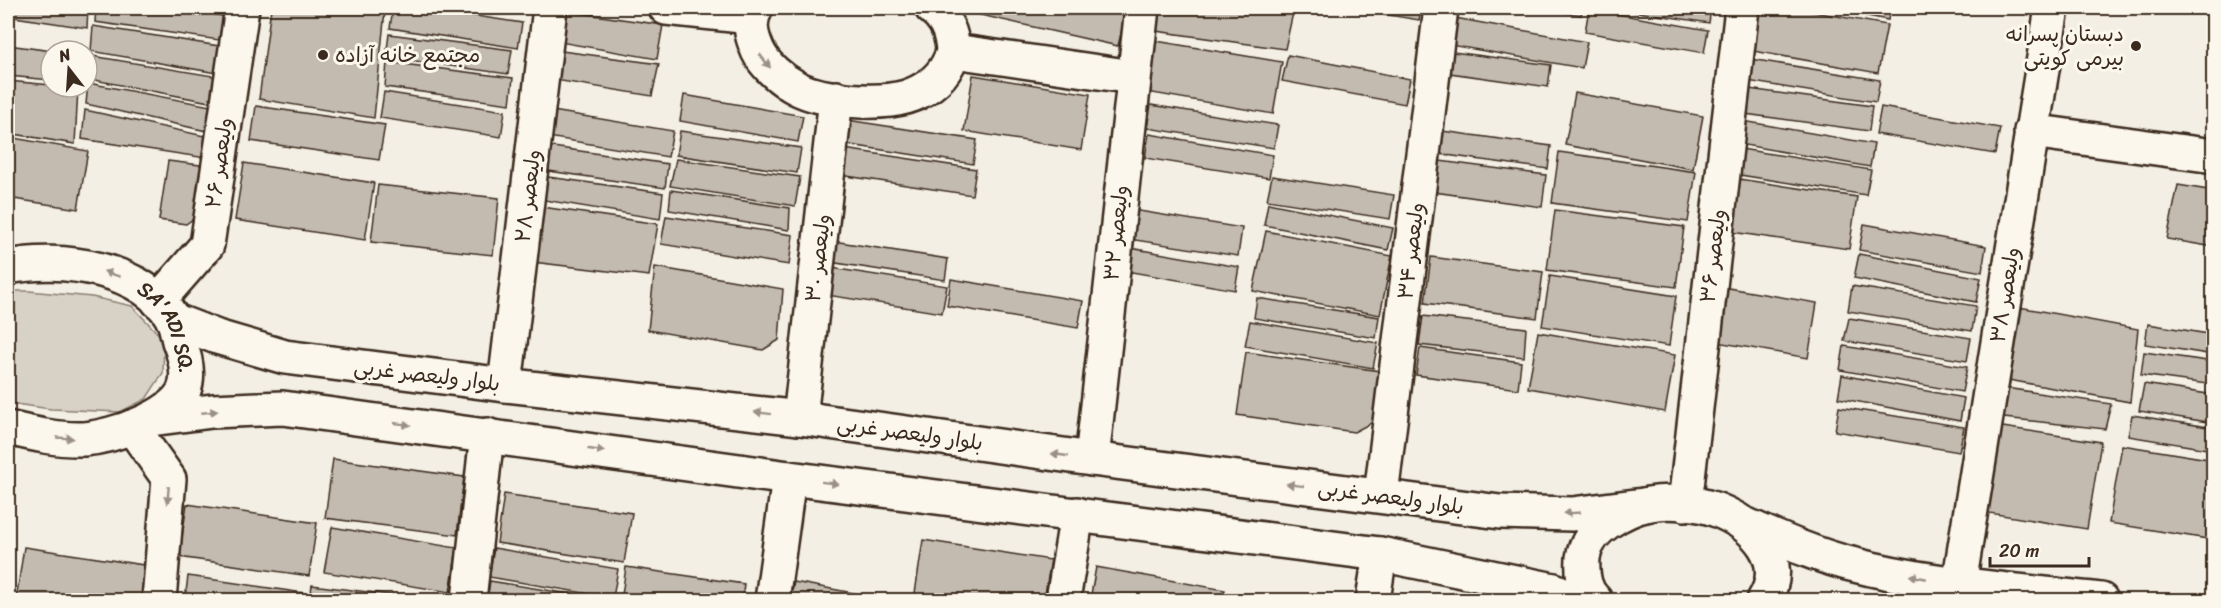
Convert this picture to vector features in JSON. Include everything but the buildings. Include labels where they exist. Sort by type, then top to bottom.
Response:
[{"type":"street","name":"ولیعصر ۲۶","points":[[166,310],[207,245],[242,8]]},
{"type":"street","name":"ولیعصر ۲۸","points":[[505,385],[550,8]]},
{"type":"street","points":[[666,8],[754,13],[751,35],[760,57],[776,74],[797,88],[819,96],[879,100],[905,97],[930,86],[945,70],[954,51],[950,32],[938,12],[932,8]]},
{"type":"street","name":"ولیعصر ۳۲","points":[[1092,459],[1142,8]]},
{"type":"street","name":"ولیعصر ۳۴","points":[[1382,495],[1442,8]]},
{"type":"street","name":"ولیعصر ۳۶","points":[[1685,504],[1742,8]]},
{"type":"street","name":"ولیعصر ۳۸","points":[[1959,584],[2052,8]]},
{"type":"street","points":[[954,51],[1133,76]]},
{"type":"street","name":"ولیعصر ۳۰","points":[[800,418],[836,98]]},
{"type":"street","points":[[2031,131],[2214,156]]},
{"type":"street","name":"SA'ADI SQ.","points":[[8,267],[20,264],[68,264],[114,273],[155,296],[166,310],[186,361],[184,390],[165,413],[141,423],[86,439],[40,436],[8,428]]},
{"type":"street","name":"بلوار ولیعصر غربی","points":[[166,310],[217,337],[285,357],[505,385],[800,418],[1500,512],[1572,514],[1651,504]]},
{"type":"street","points":[[159,600],[169,479],[141,423],[212,411],[283,408],[789,478],[1380,554],[1554,590],[1578,600]]},
{"type":"street","points":[[469,600],[487,435]]},
{"type":"street","points":[[772,600],[789,478]]},
{"type":"street","points":[[1595,600],[1591,597],[1582,572],[1584,550],[1598,529],[1621,513],[1651,504],[1685,504],[1716,510],[1782,540],[1846,563],[1959,584],[2101,600]]},
{"type":"street","points":[[1064,600],[1077,514]]},
{"type":"street","points":[[1744,524],[1764,544],[1774,567],[1771,589],[1764,600]]},
{"type":"street","points":[[1373,600],[1380,554]]},
{"type":"shaded area","points":[[8,291],[92,297],[132,306],[164,340],[163,373],[146,399],[120,412],[51,409],[8,403]]},
{"type":"place","name":"دبستان پسرانه بیرمی کویتی","points":[[2136,46]]},
{"type":"place","name":"مجتمع خانه آزاده","points":[[323,55]]}]
